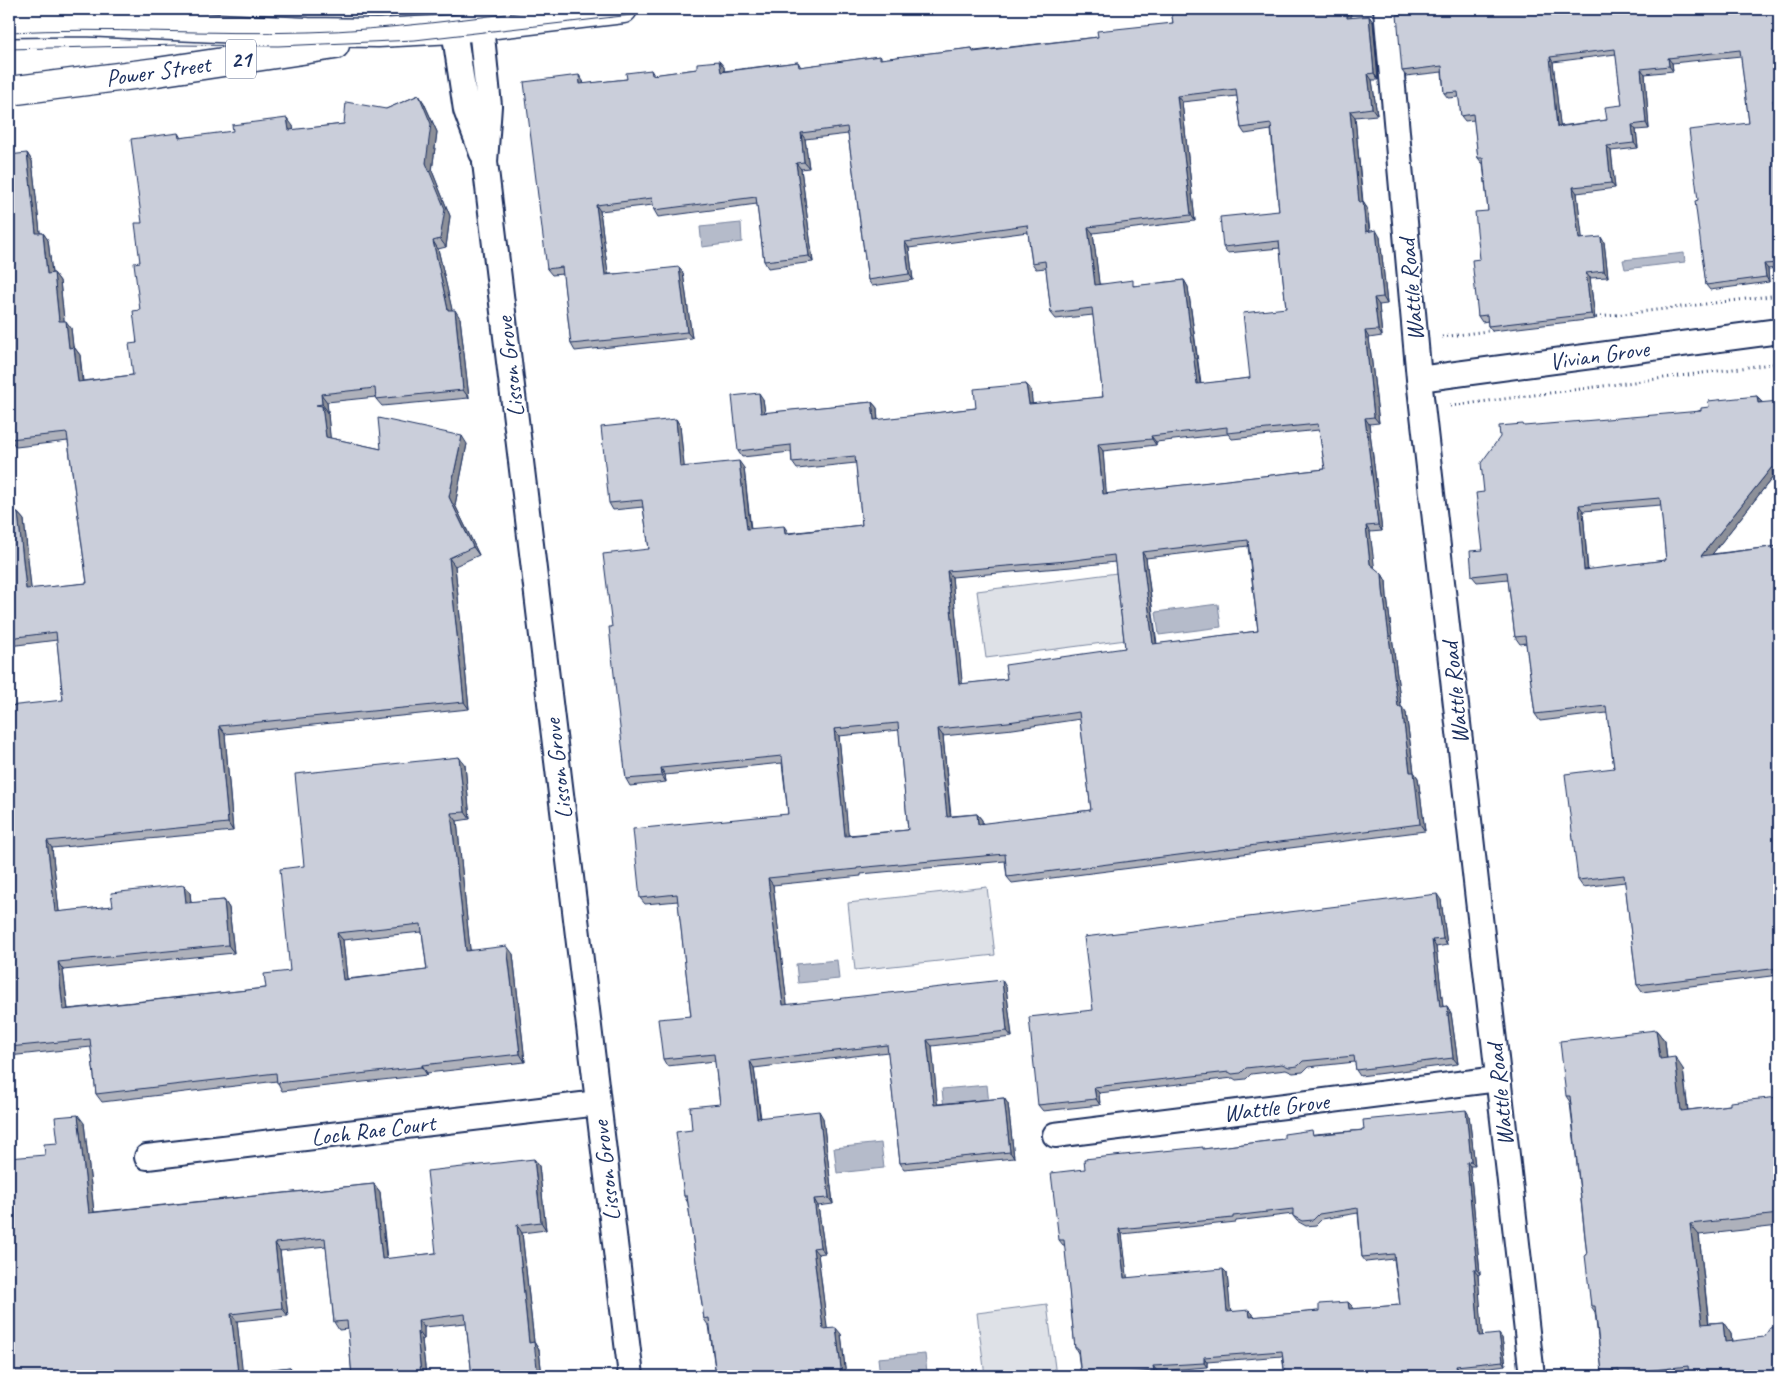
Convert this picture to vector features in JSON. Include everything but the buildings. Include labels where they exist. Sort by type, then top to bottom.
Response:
[{"type":"main road","name":"Power Street","points":[[9,22],[84,22],[378,33],[454,29],[623,9]]},
{"type":"main road","name":"Power Street","points":[[9,91],[167,70],[425,31]]},
{"type":"street","name":"Wattle Road","points":[[1386,9],[1419,379],[1532,1376]]},
{"type":"street","name":"Lisson Grove","points":[[481,26],[488,106],[485,162],[631,1376]]},
{"type":"street","name":"Lisson Grove","points":[[454,29],[466,110],[485,162]]},
{"type":"street","name":"Vivian Grove","points":[[1419,379],[1779,331]]},
{"type":"street","name":"Wattle Grove","points":[[1055,1135],[1498,1079]]},
{"type":"street","name":"Loch Rae Court","points":[[148,1157],[598,1103]]},
{"type":"path","points":[[1586,319],[1779,294]]},
{"type":"path","points":[[1416,339],[1499,330]]},
{"type":"path","points":[[1449,406],[1779,364]]},
{"type":"shaded area","points":[[1117,573],[1126,640],[986,658],[977,591]]},
{"type":"shaded area","points":[[987,887],[995,955],[855,970],[848,903]]},
{"type":"shaded area","points":[[1047,1304],[1056,1376],[985,1376],[977,1313]]},
{"type":"water","points":[[741,223],[742,242],[702,247],[700,227]]},
{"type":"water","points":[[1684,253],[1685,262],[1625,269],[1623,260]]},
{"type":"water","points":[[1218,604],[1221,627],[1159,635],[1156,612]]},
{"type":"water","points":[[837,960],[839,979],[798,983],[796,964]]},
{"type":"water","points":[[987,1085],[989,1104],[944,1109],[942,1089]]},
{"type":"water","points":[[881,1143],[884,1168],[837,1173],[834,1148]]},
{"type":"water","points":[[925,1354],[927,1372],[880,1376],[878,1358]]},
{"type":"tram line","points":[[9,32],[83,30],[271,33],[338,31],[549,9]]},
{"type":"tram line","points":[[9,49],[179,45],[278,46],[415,40],[683,9]]}]
